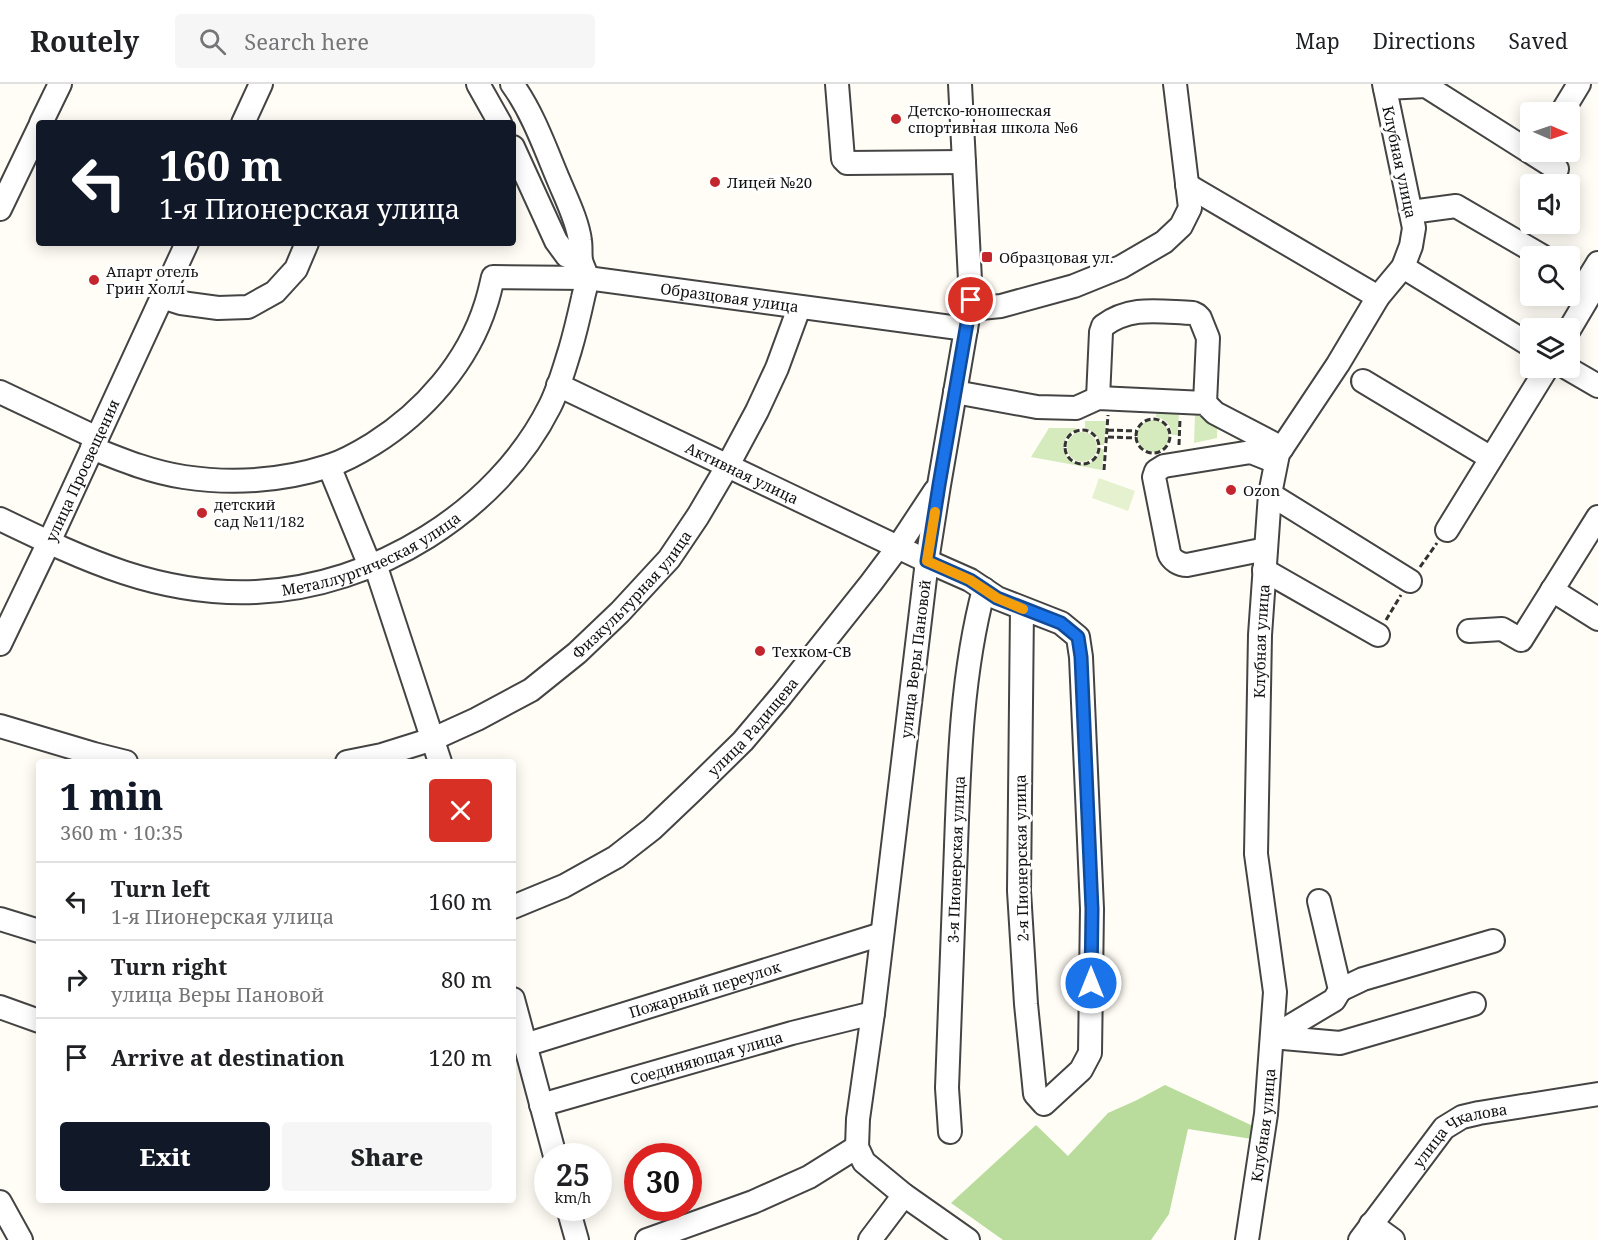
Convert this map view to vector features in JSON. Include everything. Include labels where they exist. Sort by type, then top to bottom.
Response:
[{"type":"street","points":[[42,120],[60,84]]},
{"type":"street","points":[[244,120],[261,84]]},
{"type":"street","points":[[478,84],[496,115],[515,89]]},
{"type":"street","points":[[837,84],[843,159],[847,163],[964,162]]},
{"type":"street","name":"улица Веры Пановой","points":[[860,1155],[858,1119],[873,1014],[927,561],[971,300],[960,84]]},
{"type":"street","name":"Образцовая улица","points":[[329,466],[360,452],[388,434],[414,414],[437,390],[458,363],[473,336],[486,304],[493,277],[584,270],[799,308],[968,319],[1001,306],[1074,286],[1121,267],[1164,242],[1181,226],[1190,208],[1175,84]]},
{"type":"street","points":[[1568,102],[1579,84]]},
{"type":"street","points":[[1384,86],[1426,86],[1557,169]]},
{"type":"street","name":"Клубная улица","points":[[1247,1240],[1266,1114],[1275,992],[1256,854],[1260,635],[1270,494],[1279,455],[1378,297],[1403,267],[1411,246],[1414,228],[1384,86]]},
{"type":"street","name":"Металлургическая улица","points":[[0,519],[116,570],[150,581],[222,592],[258,592],[296,588],[330,580],[373,565],[399,554],[458,516],[511,464],[533,434],[550,405],[576,330],[584,270],[580,240],[568,203],[526,105],[515,89]]},
{"type":"street","points":[[0,209],[36,134]]},
{"type":"street","points":[[516,154],[556,241],[567,256],[584,270]]},
{"type":"street","points":[[1187,186],[1378,297]]},
{"type":"street","points":[[1411,212],[1456,206],[1525,246]]},
{"type":"street","name":"улица Просвещения","points":[[0,644],[186,246]]},
{"type":"street","points":[[162,297],[181,303],[218,308],[248,307],[275,292],[296,269],[307,246]]},
{"type":"street","points":[[1576,318],[1596,286],[1587,281],[1598,263]]},
{"type":"street","points":[[1403,267],[1520,339]]},
{"type":"street","name":"Физкультурная улица","points":[[362,759],[433,739],[531,690],[577,653],[620,612],[669,559],[698,516],[757,411],[777,368],[799,308]]},
{"type":"street","points":[[1103,399],[1101,332],[1103,326],[1127,313],[1139,311],[1193,313],[1200,318],[1208,338],[1205,403]]},
{"type":"street","points":[[1580,376],[1598,386]]},
{"type":"street","points":[[1447,530],[1541,378]]},
{"type":"street","points":[[1364,381],[1491,458]]},
{"type":"street","name":"Активная улица","points":[[558,385],[970,580],[997,598],[1061,623],[1078,637],[1081,657],[1092,909],[1090,1053],[1081,1070],[1044,1104]]},
{"type":"street","points":[[955,392],[1037,407],[1076,408],[1103,399],[1205,403],[1254,444],[1279,455]]},
{"type":"street","points":[[0,393],[146,469],[184,477],[230,481],[264,480],[329,466],[373,565],[439,759]]},
{"type":"street","points":[[1254,444],[1159,468],[1156,471],[1154,477],[1172,559],[1187,565],[1265,559],[1378,635]]},
{"type":"street","name":"улица Радищева","points":[[516,906],[564,886],[616,857],[652,829],[743,741],[871,583],[939,485]]},
{"type":"street","points":[[1270,494],[1410,581]]},
{"type":"street","points":[[1469,631],[1502,629],[1521,640],[1597,522]]},
{"type":"street","name":"3-я Пионерская улица","points":[[950,1132],[947,1088],[958,779],[964,704],[975,621],[984,588]]},
{"type":"street","points":[[1552,590],[1598,620]]},
{"type":"street","name":"2-я Пионерская улица","points":[[1023,608],[1019,891],[1026,1004],[1035,1094],[1044,1104]]},
{"type":"street","points":[[0,726],[114,759]]},
{"type":"street","points":[[1319,901],[1340,990]]},
{"type":"street","points":[[0,919],[36,930]]},
{"type":"street","name":"Пожарный переулок","points":[[525,1045],[882,934]]},
{"type":"street","points":[[1272,1037],[1334,1000],[1340,990],[1363,979],[1493,941]]},
{"type":"street","points":[[1272,1037],[1340,1043],[1474,1004]]},
{"type":"street","points":[[0,1007],[36,1020]]},
{"type":"street","points":[[516,1010],[525,1045],[522,1069],[541,1105],[551,1143]]},
{"type":"street","name":"Соединяющая улица","points":[[541,1105],[792,1033],[873,1014]]},
{"type":"street","name":"улица Чкалова","points":[[1366,1232],[1444,1128],[1462,1117],[1598,1094]]},
{"type":"street","points":[[647,1240],[753,1202],[860,1155],[904,1195],[968,1240]]},
{"type":"street","points":[[870,1240],[904,1195]]},
{"type":"street","points":[[0,1202],[21,1240]]},
{"type":"street","points":[[572,1221],[577,1240]]},
{"type":"street","points":[[1366,1232],[1394,1240]]},
{"type":"path","points":[[1103,399],[1107,430],[1104,470]]},
{"type":"path","points":[[1178,464],[1181,402]]},
{"type":"path","points":[[1154,418],[1169,427],[1170,436],[1168,445],[1164,449],[1153,453],[1142,449],[1136,438],[1136,431],[1142,422],[1154,418]]},
{"type":"path","points":[[1083,430],[1095,435],[1099,447],[1094,459],[1082,463],[1070,458],[1066,446],[1071,434],[1083,430]]},
{"type":"path","points":[[1107,430],[1136,431]]},
{"type":"path","points":[[1170,436],[1179,437]]},
{"type":"path","points":[[1107,437],[1136,438]]},
{"type":"path","points":[[1099,447],[1106,447]]},
{"type":"green space","points":[[1156,411],[1179,413],[1178,435],[1172,435],[1167,423],[1156,417]]},
{"type":"green space","points":[[1195,414],[1217,424],[1217,438],[1194,443]]},
{"type":"green space","points":[[1153,420],[1164,425],[1169,436],[1164,447],[1153,452],[1142,447],[1137,436],[1142,425]]},
{"type":"green space","points":[[1085,421],[1106,421],[1104,445],[1100,445],[1097,437],[1085,429]]},
{"type":"green space","points":[[1049,428],[1077,428],[1067,436],[1064,446],[1065,454],[1076,463],[1090,463],[1096,458],[1100,449],[1104,449],[1102,470],[1031,457]]},
{"type":"green space","points":[[1082,432],[1088,433],[1096,441],[1096,453],[1088,461],[1082,462],[1076,461],[1068,453],[1067,447],[1068,441],[1076,433]]},
{"type":"green space","points":[[1099,478],[1135,491],[1128,511],[1092,498]]},
{"type":"green space","points":[[1165,1085],[1253,1126],[1252,1139],[1188,1129],[1169,1214],[1151,1240],[1003,1240],[951,1203],[1036,1125],[1068,1156],[1108,1113]]},
{"type":"slow traffic","points":[[935,512],[927,561],[970,580],[997,598],[1023,609]]},
{"type":"place","name":"Детско-юношеская спортивная школа №6","points":[[896,119]]},
{"type":"place","name":"Лицей №20","points":[[715,182]]},
{"type":"place","name":"Образцовая ул.","points":[[987,257]]},
{"type":"place","name":"Апарт отель Грин Холл","points":[[94,280]]},
{"type":"place","name":"Ozon","points":[[1231,490]]},
{"type":"place","name":"детский сад №11/182","points":[[202,513]]},
{"type":"place","name":"Техком-СВ","points":[[760,651]]},
{"type":"route","points":[[971,300],[927,561],[970,580],[997,598],[1061,623],[1078,637],[1081,657],[1092,909],[1091,983]]}]
